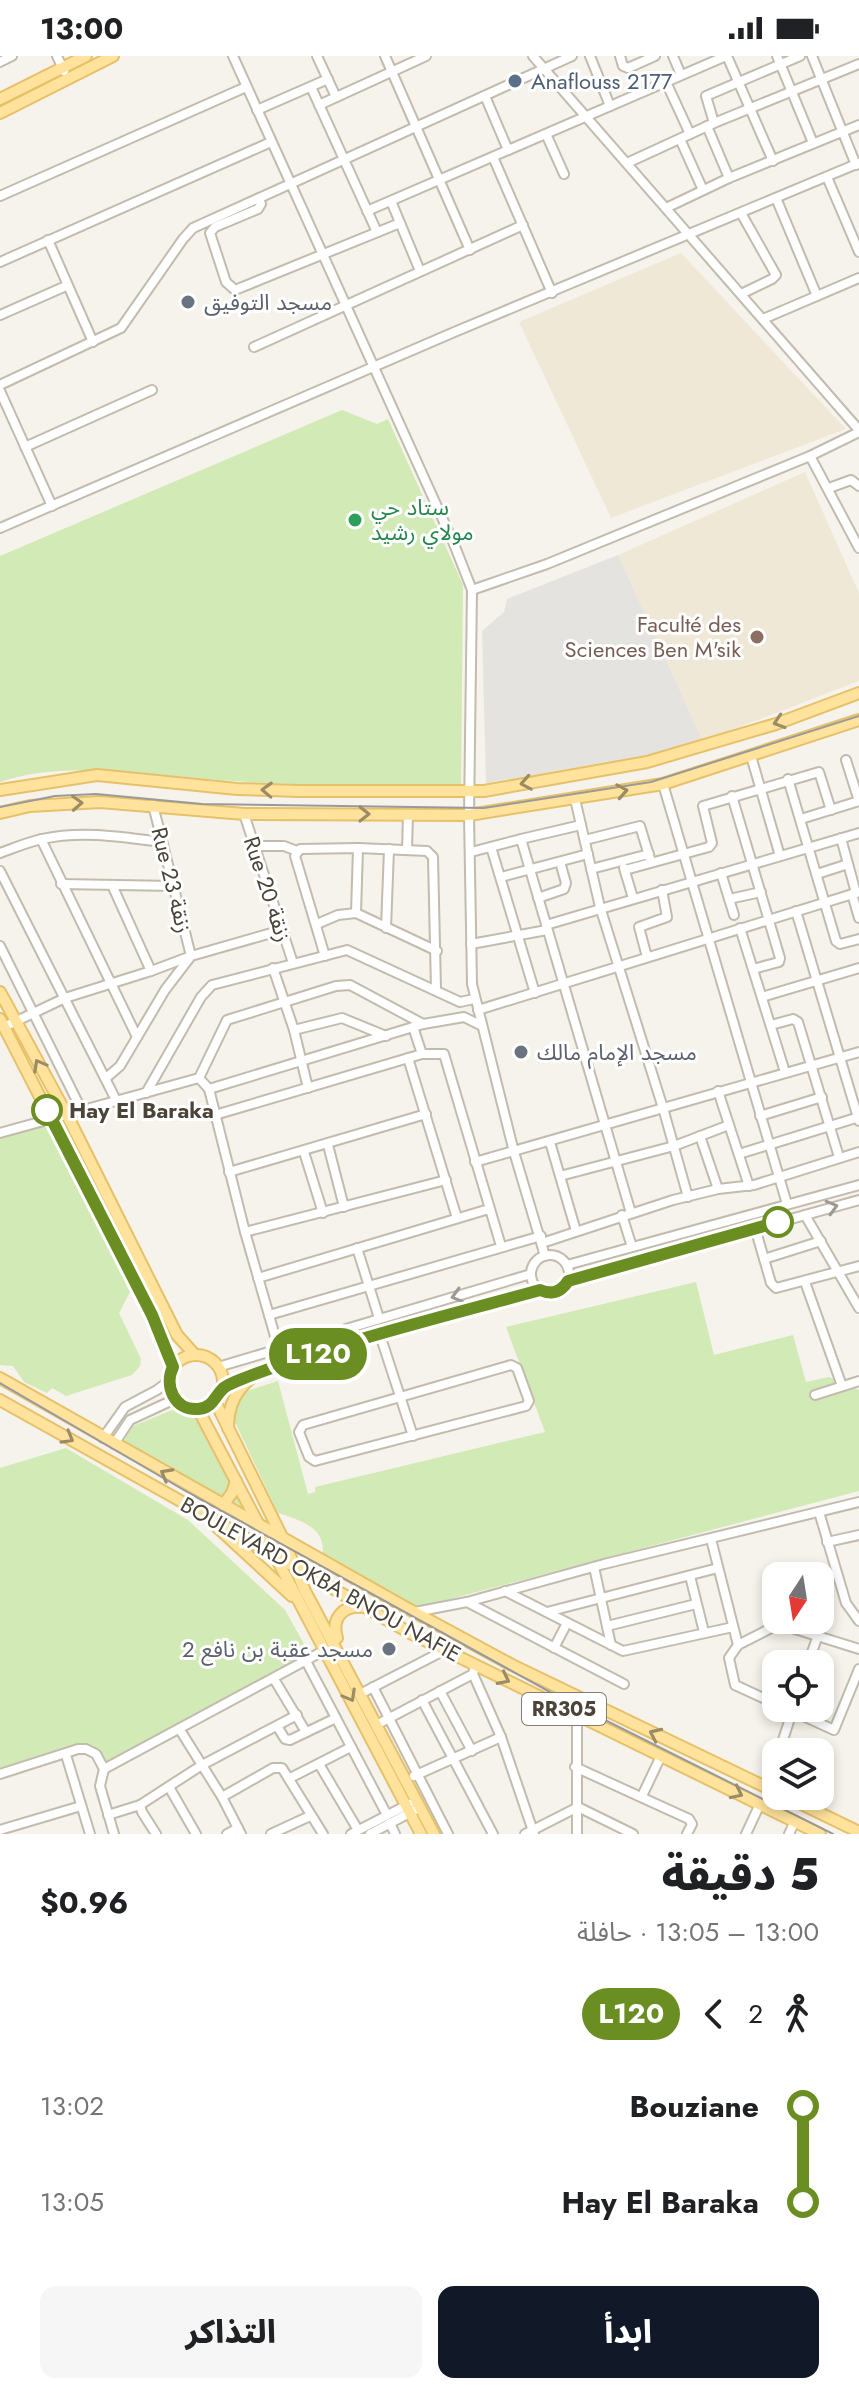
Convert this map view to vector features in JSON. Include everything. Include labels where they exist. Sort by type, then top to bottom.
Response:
[{"type":"main road","points":[[0,99],[67,62],[86,56]]},
{"type":"main road","points":[[0,113],[113,56]]},
{"type":"main road","points":[[0,790],[97,775],[237,789],[470,792],[647,762],[776,724],[859,693]]},
{"type":"main road","points":[[0,813],[30,806],[100,802],[244,814],[469,815],[663,784],[859,720]]},
{"type":"main road","points":[[0,992],[67,1115],[177,1335],[195,1355]]},
{"type":"main road","points":[[2,1023],[152,1315],[173,1367]]},
{"type":"main road","points":[[195,1355],[205,1356],[222,1375],[222,1389],[215,1401],[198,1409],[183,1406],[175,1399],[169,1381],[173,1367],[183,1358],[195,1355]]},
{"type":"main road","points":[[228,1430],[231,1403],[245,1382],[256,1374]]},
{"type":"main road","name":"BOULEVARD OKBA BNOU NAFIE","points":[[0,1378],[512,1665],[762,1785]]},
{"type":"main road","name":"BOULEVARD OKBA BNOU NAFIE","points":[[0,1400],[474,1669],[820,1834]]},
{"type":"main road","points":[[215,1401],[302,1583],[412,1777],[418,1804],[434,1834]]},
{"type":"main road","points":[[198,1409],[421,1834]]},
{"type":"main road","points":[[223,1505],[236,1481]]},
{"type":"main road","points":[[202,1513],[300,1604]]},
{"type":"main road","points":[[340,1652],[334,1628],[337,1618],[349,1607],[364,1607]]},
{"type":"main road","points":[[814,1810],[859,1832]]},
{"type":"street","points":[[0,62],[12,56]]},
{"type":"street","points":[[57,56],[67,62],[73,76]]},
{"type":"street","points":[[234,56],[472,590],[469,815],[474,999],[545,1256]]},
{"type":"street","points":[[317,56],[336,97]]},
{"type":"street","points":[[385,56],[470,250]]},
{"type":"street","points":[[319,105],[426,56]]},
{"type":"street","points":[[472,590],[547,564],[810,456],[859,431],[533,56]]},
{"type":"street","points":[[52,506],[0,388],[121,328],[188,233],[572,56]]},
{"type":"street","points":[[590,56],[610,106]]},
{"type":"street","points":[[620,56],[623,66],[628,68],[655,56]]},
{"type":"street","points":[[673,56],[681,75]]},
{"type":"street","points":[[367,211],[727,56],[773,161]]},
{"type":"street","points":[[729,178],[705,98],[779,60],[800,56]]},
{"type":"street","points":[[0,528],[858,164],[812,56]]},
{"type":"street","points":[[779,60],[813,143]]},
{"type":"street","points":[[627,163],[711,124],[859,64]]},
{"type":"street","points":[[257,110],[328,79]]},
{"type":"street","points":[[666,82],[690,134]]},
{"type":"street","points":[[0,196],[246,87]]},
{"type":"street","points":[[311,87],[377,232]]},
{"type":"street","points":[[485,96],[508,150]]},
{"type":"street","points":[[666,208],[729,178],[859,125]]},
{"type":"street","points":[[546,134],[564,174]]},
{"type":"street","points":[[680,139],[703,190]]},
{"type":"street","points":[[0,262],[271,142]]},
{"type":"street","points":[[493,157],[552,293]]},
{"type":"street","points":[[827,177],[859,252]]},
{"type":"street","points":[[259,198],[261,204],[258,209],[215,227],[210,233],[226,282],[231,288],[239,290],[400,223]]},
{"type":"street","points":[[776,198],[817,296]]},
{"type":"street","points":[[391,201],[420,271]]},
{"type":"street","points":[[741,213],[776,275],[741,294]]},
{"type":"street","points":[[254,347],[523,225]]},
{"type":"street","points":[[48,240],[93,342]]},
{"type":"street","points":[[763,319],[859,278]]},
{"type":"street","points":[[0,315],[66,286]]},
{"type":"street","points":[[25,447],[152,390]]},
{"type":"street","points":[[810,456],[859,548]]},
{"type":"street","points":[[829,488],[851,480],[859,486]]},
{"type":"street","points":[[751,756],[780,856]]},
{"type":"street","points":[[801,819],[859,801],[846,760]]},
{"type":"street","points":[[591,869],[622,860],[683,853],[711,845],[703,806],[788,779],[819,772],[831,810]]},
{"type":"street","points":[[788,779],[837,943],[859,939]]},
{"type":"street","points":[[663,784],[787,1204]]},
{"type":"street","points":[[732,796],[780,960],[753,969]]},
{"type":"street","points":[[575,799],[600,907],[688,1197]]},
{"type":"street","name":"Rue 23 زنقة","points":[[153,805],[191,956]]},
{"type":"street","name":"Rue 20 زنقة","points":[[244,814],[293,963]]},
{"type":"street","points":[[407,850],[408,814]]},
{"type":"street","points":[[471,852],[581,825]]},
{"type":"street","points":[[585,840],[638,825],[642,828],[650,858]]},
{"type":"street","points":[[471,944],[511,935],[517,937],[600,907],[859,833]]},
{"type":"street","points":[[0,853],[41,839],[67,835],[102,835],[162,842]]},
{"type":"street","points":[[841,838],[856,893],[859,918]]},
{"type":"street","points":[[41,839],[137,1037]]},
{"type":"street","points":[[521,839],[616,1161],[632,1247]]},
{"type":"street","points":[[254,846],[284,846],[297,851],[358,848],[427,851],[433,857],[436,989]]},
{"type":"street","points":[[491,847],[535,993]]},
{"type":"street","points":[[356,913],[358,848]]},
{"type":"street","points":[[386,928],[389,849]]},
{"type":"street","points":[[297,851],[295,856],[325,956]]},
{"type":"street","points":[[501,877],[588,854]]},
{"type":"street","points":[[625,870],[650,858]]},
{"type":"street","points":[[622,860],[633,898]]},
{"type":"street","points":[[538,898],[564,889],[566,883],[560,862]]},
{"type":"street","points":[[817,874],[848,864]]},
{"type":"street","points":[[0,871],[117,1102]]},
{"type":"street","points":[[721,873],[734,915]]},
{"type":"street","points":[[61,884],[174,886]]},
{"type":"street","points":[[112,885],[151,971]]},
{"type":"street","points":[[647,957],[639,927],[667,917],[662,890]]},
{"type":"street","points":[[729,899],[761,892]]},
{"type":"street","points":[[478,1010],[856,893]]},
{"type":"street","points":[[739,1154],[859,1119],[796,911]]},
{"type":"street","points":[[317,924],[338,915],[356,913],[437,951]]},
{"type":"street","points":[[740,928],[785,1072]]},
{"type":"street","points":[[2,1023],[15,1022],[65,998],[191,956],[282,930]]},
{"type":"street","points":[[0,946],[82,1111]]},
{"type":"street","points":[[146,1093],[212,985],[341,950],[355,952],[460,1002],[474,999]]},
{"type":"street","points":[[106,1078],[120,1066],[165,990],[191,956]]},
{"type":"street","points":[[273,968],[294,1030],[308,1088]]},
{"type":"street","points":[[762,997],[859,968]]},
{"type":"street","points":[[0,1133],[199,1078],[227,1020],[343,984],[418,1025]]},
{"type":"street","points":[[460,1002],[464,1017]]},
{"type":"street","points":[[209,1089],[418,1025],[464,1017],[482,1026]]},
{"type":"street","points":[[294,1030],[342,1018],[386,1036]]},
{"type":"street","points":[[771,1025],[796,1019],[813,1065],[839,1157]]},
{"type":"street","points":[[418,1025],[422,1054]]},
{"type":"street","points":[[215,1115],[422,1054],[441,1052],[447,1056],[501,1246]]},
{"type":"street","points":[[475,1162],[859,1052]]},
{"type":"street","points":[[408,1058],[457,1218]]},
{"type":"street","points":[[199,1078],[209,1089],[279,1350]]},
{"type":"street","points":[[718,1091],[749,1186]]},
{"type":"street","points":[[760,1116],[822,1097]]},
{"type":"street","points":[[229,1172],[426,1114]]},
{"type":"street","points":[[560,1176],[674,1146],[729,1125]]},
{"type":"street","points":[[700,1136],[718,1189]]},
{"type":"street","points":[[550,1142],[576,1231]]},
{"type":"street","points":[[328,1145],[344,1207]]},
{"type":"street","points":[[304,1152],[323,1213]]},
{"type":"street","points":[[269,1315],[501,1246],[542,1240],[718,1189],[749,1186],[859,1152]]},
{"type":"street","points":[[245,1232],[446,1180]]},
{"type":"street","points":[[567,1265],[859,1185]]},
{"type":"street","points":[[222,1389],[256,1374],[380,1335],[540,1290],[553,1293],[562,1289],[568,1281],[859,1200]]},
{"type":"street","points":[[258,1278],[489,1209]]},
{"type":"street","points":[[805,1215],[859,1308]]},
{"type":"street","points":[[755,1228],[771,1283],[776,1288],[859,1266]]},
{"type":"street","points":[[764,1259],[821,1241]]},
{"type":"street","points":[[357,1248],[379,1318]]},
{"type":"street","points":[[540,1290],[531,1274],[535,1262],[545,1256],[558,1257],[567,1265],[568,1281]]},
{"type":"street","points":[[218,1367],[531,1274]]},
{"type":"street","points":[[805,1282],[842,1386]]},
{"type":"street","points":[[380,1335],[413,1436]]},
{"type":"street","points":[[511,1365],[517,1368],[529,1401],[526,1406],[315,1461],[309,1457],[299,1432],[303,1425],[402,1397],[511,1365]]},
{"type":"street","points":[[103,1438],[125,1407],[169,1381]]},
{"type":"street","points":[[815,1395],[859,1381]]},
{"type":"street","points":[[114,1444],[130,1420],[175,1399]]},
{"type":"street","points":[[415,1612],[467,1602],[594,1567],[859,1502]]},
{"type":"street","points":[[819,1512],[846,1603],[859,1621]]},
{"type":"street","points":[[827,1542],[859,1537]]},
{"type":"street","points":[[711,1539],[738,1645]]},
{"type":"street","points":[[594,1567],[611,1645]]},
{"type":"street","points":[[547,1612],[718,1568]]},
{"type":"street","points":[[690,1576],[704,1632]]},
{"type":"street","points":[[504,1591],[623,1651],[733,1627]]},
{"type":"street","points":[[467,1602],[624,1684]]},
{"type":"street","points":[[607,1626],[696,1604]]},
{"type":"street","points":[[438,1625],[444,1606]]},
{"type":"street","points":[[554,1648],[567,1623]]},
{"type":"street","points":[[762,1698],[735,1685],[729,1658],[738,1645],[779,1624],[859,1649]]},
{"type":"street","points":[[813,1650],[818,1635]]},
{"type":"street","points":[[104,1769],[325,1650]]},
{"type":"street","points":[[362,1693],[445,1650]]},
{"type":"street","points":[[306,1661],[395,1834]]},
{"type":"street","points":[[373,1687],[383,1721],[474,1669],[534,1832]]},
{"type":"street","points":[[817,1722],[834,1730],[859,1669]]},
{"type":"street","points":[[274,1679],[306,1732]]},
{"type":"street","points":[[440,1691],[472,1751]]},
{"type":"street","points":[[422,1700],[493,1834]]},
{"type":"street","points":[[108,1815],[140,1805],[202,1765],[297,1715]]},
{"type":"street","points":[[577,1716],[577,1834]]},
{"type":"street","points":[[277,1726],[288,1740],[336,1718]]},
{"type":"street","points":[[180,1730],[222,1797],[239,1831],[227,1834]]},
{"type":"street","points":[[448,1834],[412,1777],[501,1737]]},
{"type":"street","points":[[290,1778],[351,1747]]},
{"type":"street","points":[[0,1774],[78,1749],[91,1751],[99,1757],[104,1769],[100,1786],[114,1834]]},
{"type":"street","points":[[66,1755],[90,1834]]},
{"type":"street","points":[[642,1796],[661,1756]]},
{"type":"street","points":[[319,1764],[354,1832],[418,1804]]},
{"type":"street","points":[[575,1767],[689,1819],[692,1824],[687,1834]]},
{"type":"street","points":[[222,1797],[273,1768],[282,1768],[323,1834]]},
{"type":"street","points":[[169,1787],[196,1834]]},
{"type":"street","points":[[746,1834],[760,1804]]},
{"type":"street","points":[[140,1805],[140,1810],[156,1834]]},
{"type":"street","points":[[0,1830],[81,1806]]},
{"type":"street","points":[[525,1834],[578,1807]]},
{"type":"street","points":[[578,1807],[633,1834]]},
{"type":"street","points":[[271,1834],[310,1816]]},
{"type":"street","points":[[370,1834],[389,1819]]},
{"type":"street","points":[[789,1834],[795,1821]]},
{"type":"shaded area","points":[[681,253],[846,429],[611,518],[519,322]]},
{"type":"shaded area","name":"Faculté des Sciences Ben M'sik","points":[[805,472],[859,593],[859,681],[703,741],[618,555]]},
{"type":"shaded area","points":[[618,555],[703,741],[642,756],[486,783],[482,631],[504,612],[507,599]]},
{"type":"green space","points":[[342,410],[377,424],[388,419],[463,585],[461,790],[279,784],[80,770],[25,775],[0,782],[0,556]]},
{"type":"green space","points":[[50,1124],[130,1292],[119,1313],[141,1359],[140,1366],[132,1375],[66,1396],[52,1388],[47,1393],[24,1382],[13,1366],[0,1365],[0,1139]]},
{"type":"green space","points":[[696,1282],[714,1355],[793,1335],[806,1382],[829,1377],[859,1390],[859,1491],[431,1604],[421,1613],[322,1556],[323,1546],[317,1532],[303,1522],[278,1513],[226,1403],[228,1397],[278,1381],[308,1494],[315,1492],[315,1487],[545,1432],[506,1327]]},
{"type":"green space","points":[[175,1409],[195,1417],[245,1513],[121,1445],[133,1426]]},
{"type":"green space","points":[[66,1448],[188,1520],[285,1610],[309,1653],[106,1764],[71,1745],[0,1768],[0,1468]]},
{"type":"tram line","points":[[0,807],[55,796],[96,794],[202,804],[484,808],[651,782],[859,716]]},
{"type":"tram line","points":[[0,1383],[189,1493],[559,1697],[833,1834]]},
{"type":"bus line","name":"L120","points":[[47,1110],[152,1315],[173,1367],[169,1381],[172,1395],[183,1406],[190,1408],[207,1407],[222,1389],[245,1378],[344,1345],[540,1290],[553,1293],[562,1289],[568,1281],[778,1222]]},
{"type":"place","name":"Anaflouss 2177","points":[[515,81]]},
{"type":"place","name":"مسجد التوفيق","points":[[188,302]]},
{"type":"place","name":"ستاد حي مولاي رشيد","points":[[355,520]]},
{"type":"place","name":"Faculté des Sciences Ben M'sik","points":[[757,637]]},
{"type":"place","name":"مسجد الإمام مالك","points":[[521,1052]]},
{"type":"place","name":"Hay El Baraka","points":[[47,1110]]},
{"type":"place","name":"مسجد عقبة بن نافع 2","points":[[389,1649]]}]
